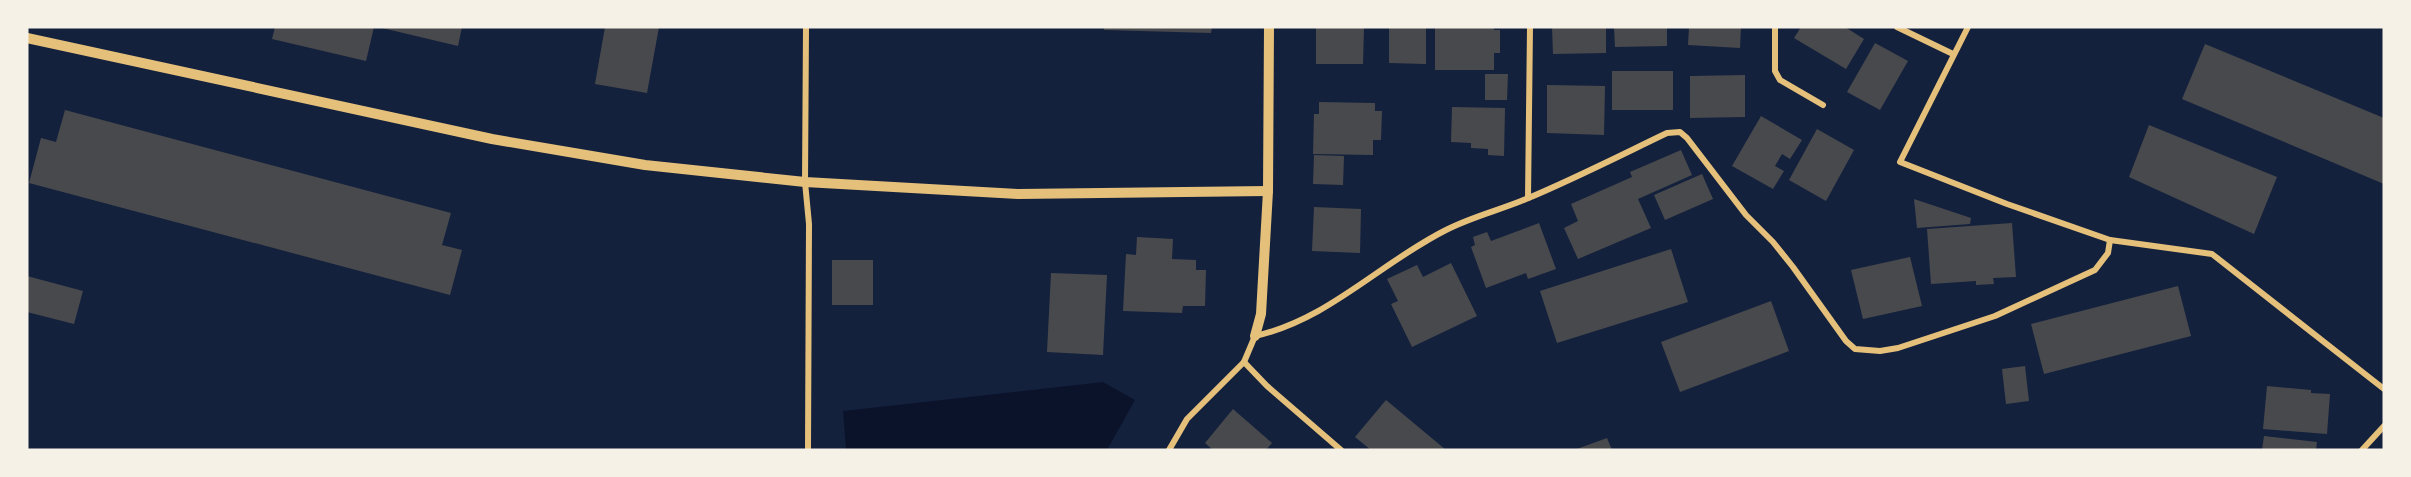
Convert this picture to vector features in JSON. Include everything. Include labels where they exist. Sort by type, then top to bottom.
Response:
[{"type":"street","points":[[806,27],[806,182],[809,224],[808,450]]},
{"type":"street","points":[[1169,450],[1187,419],[1244,362],[1256,336],[1261,314],[1268,190],[1269,27]]},
{"type":"street","points":[[1528,198],[1530,27]]},
{"type":"street","points":[[1775,27],[1775,71],[1780,80],[1823,105]]},
{"type":"street","points":[[1897,27],[1953,54]]},
{"type":"street","points":[[1968,27],[1900,162],[2007,204],[2110,240],[2212,254],[2384,390]]},
{"type":"street","points":[[27,38],[503,141],[645,165],[806,182],[1018,194],[1268,190]]},
{"type":"street","points":[[1256,336],[1281,331],[1325,308],[1385,266],[1448,229],[1528,198],[1667,133],[1680,132],[1687,138],[1746,215],[1786,259],[1846,341],[1855,349],[1880,351],[1898,348],[1973,323],[2062,287],[2095,270],[2108,253],[2110,240]]},
{"type":"street","points":[[1244,362],[1267,386],[1341,450]]},
{"type":"street","points":[[2362,450],[2384,426]]},
{"type":"water","points":[[1103,382],[1135,400],[1107,450],[846,450],[843,411]]},
{"type":"building","points":[[275,27],[374,27],[366,61],[272,39]]},
{"type":"building","points":[[378,27],[462,27],[458,46]]},
{"type":"building","points":[[605,27],[659,27],[647,93],[595,84]]},
{"type":"building","points":[[1104,27],[1212,27],[1211,33],[1104,30]]},
{"type":"building","points":[[1316,27],[1364,27],[1363,64],[1316,64]]},
{"type":"building","points":[[1389,27],[1426,27],[1426,64],[1389,63]]},
{"type":"building","points":[[1435,27],[1494,27],[1494,30],[1500,30],[1500,53],[1494,53],[1494,70],[1435,70]]},
{"type":"building","points":[[1552,27],[1606,27],[1606,53],[1553,54]]},
{"type":"building","points":[[1614,27],[1667,27],[1667,46],[1615,47]]},
{"type":"building","points":[[1689,27],[1741,27],[1740,48],[1688,45]]},
{"type":"building","points":[[1801,27],[1845,27],[1864,39],[1846,69],[1794,38]]},
{"type":"building","points":[[1875,43],[1908,61],[1880,110],[1847,92]]},
{"type":"building","points":[[2205,44],[2384,118],[2384,184],[2182,99]]},
{"type":"building","points":[[1612,71],[1673,71],[1673,110],[1612,110]]},
{"type":"building","points":[[1485,74],[1508,74],[1507,100],[1485,100]]},
{"type":"building","points":[[1745,75],[1745,117],[1690,118],[1690,76]]},
{"type":"building","points":[[1547,85],[1605,86],[1604,135],[1547,133]]},
{"type":"building","points":[[1319,102],[1375,103],[1375,111],[1382,111],[1381,140],[1373,140],[1373,155],[1313,154],[1314,114],[1319,114]]},
{"type":"building","points":[[1452,107],[1505,108],[1504,156],[1488,155],[1488,149],[1471,148],[1471,143],[1451,142]]},
{"type":"building","points":[[65,110],[451,213],[442,245],[462,250],[450,295],[29,183],[41,138],[56,142]]},
{"type":"building","points":[[1761,116],[1802,140],[1790,159],[1782,154],[1775,166],[1784,171],[1773,189],[1732,166]]},
{"type":"building","points":[[2149,125],[2277,177],[2254,234],[2129,177]]},
{"type":"building","points":[[1817,129],[1854,150],[1826,201],[1789,180]]},
{"type":"building","points":[[1681,150],[1692,175],[1638,199],[1651,228],[1578,259],[1564,228],[1578,221],[1571,204],[1632,177],[1630,172]]},
{"type":"building","points":[[1314,155],[1344,156],[1343,185],[1313,184]]},
{"type":"building","points":[[1702,174],[1713,199],[1665,220],[1654,195]]},
{"type":"building","points":[[1914,199],[1971,218],[1970,224],[1917,228]]},
{"type":"building","points":[[1314,207],[1361,209],[1360,253],[1312,251]]},
{"type":"building","points":[[1539,223],[1556,269],[1528,279],[1526,273],[1486,288],[1471,247],[1475,245],[1473,237],[1487,232],[1491,241]]},
{"type":"building","points":[[2012,223],[2016,277],[1993,278],[1994,284],[1976,285],[1976,281],[1931,284],[1927,229]]},
{"type":"building","points":[[1137,237],[1173,239],[1172,259],[1196,260],[1196,270],[1206,270],[1205,306],[1183,306],[1182,313],[1123,311],[1126,254],[1136,255]]},
{"type":"building","points":[[1671,249],[1688,302],[1557,343],[1540,291]]},
{"type":"building","points":[[1910,257],[1922,306],[1863,319],[1851,270]]},
{"type":"building","points":[[832,260],[873,260],[873,305],[832,305]]},
{"type":"building","points":[[1451,263],[1477,316],[1412,347],[1391,304],[1398,301],[1387,279],[1417,265],[1423,277]]},
{"type":"building","points":[[1051,273],[1107,275],[1103,355],[1047,352]]},
{"type":"building","points":[[27,276],[83,291],[74,324],[27,312]]},
{"type":"building","points":[[2178,286],[2191,336],[2044,374],[2031,324]]},
{"type":"building","points":[[1771,301],[1789,351],[1680,392],[1661,342]]},
{"type":"building","points":[[2025,366],[2029,401],[2006,404],[2002,369]]},
{"type":"building","points":[[2267,386],[2330,394],[2327,434],[2263,429]]},
{"type":"building","points":[[1386,400],[1446,450],[1371,450],[1355,437]]},
{"type":"building","points":[[1233,409],[1272,443],[1266,450],[1213,450],[1205,443]]},
{"type":"building","points":[[2264,436],[2317,442],[2316,450],[2262,450]]},
{"type":"building","points":[[1607,438],[1612,450],[1574,450]]}]
